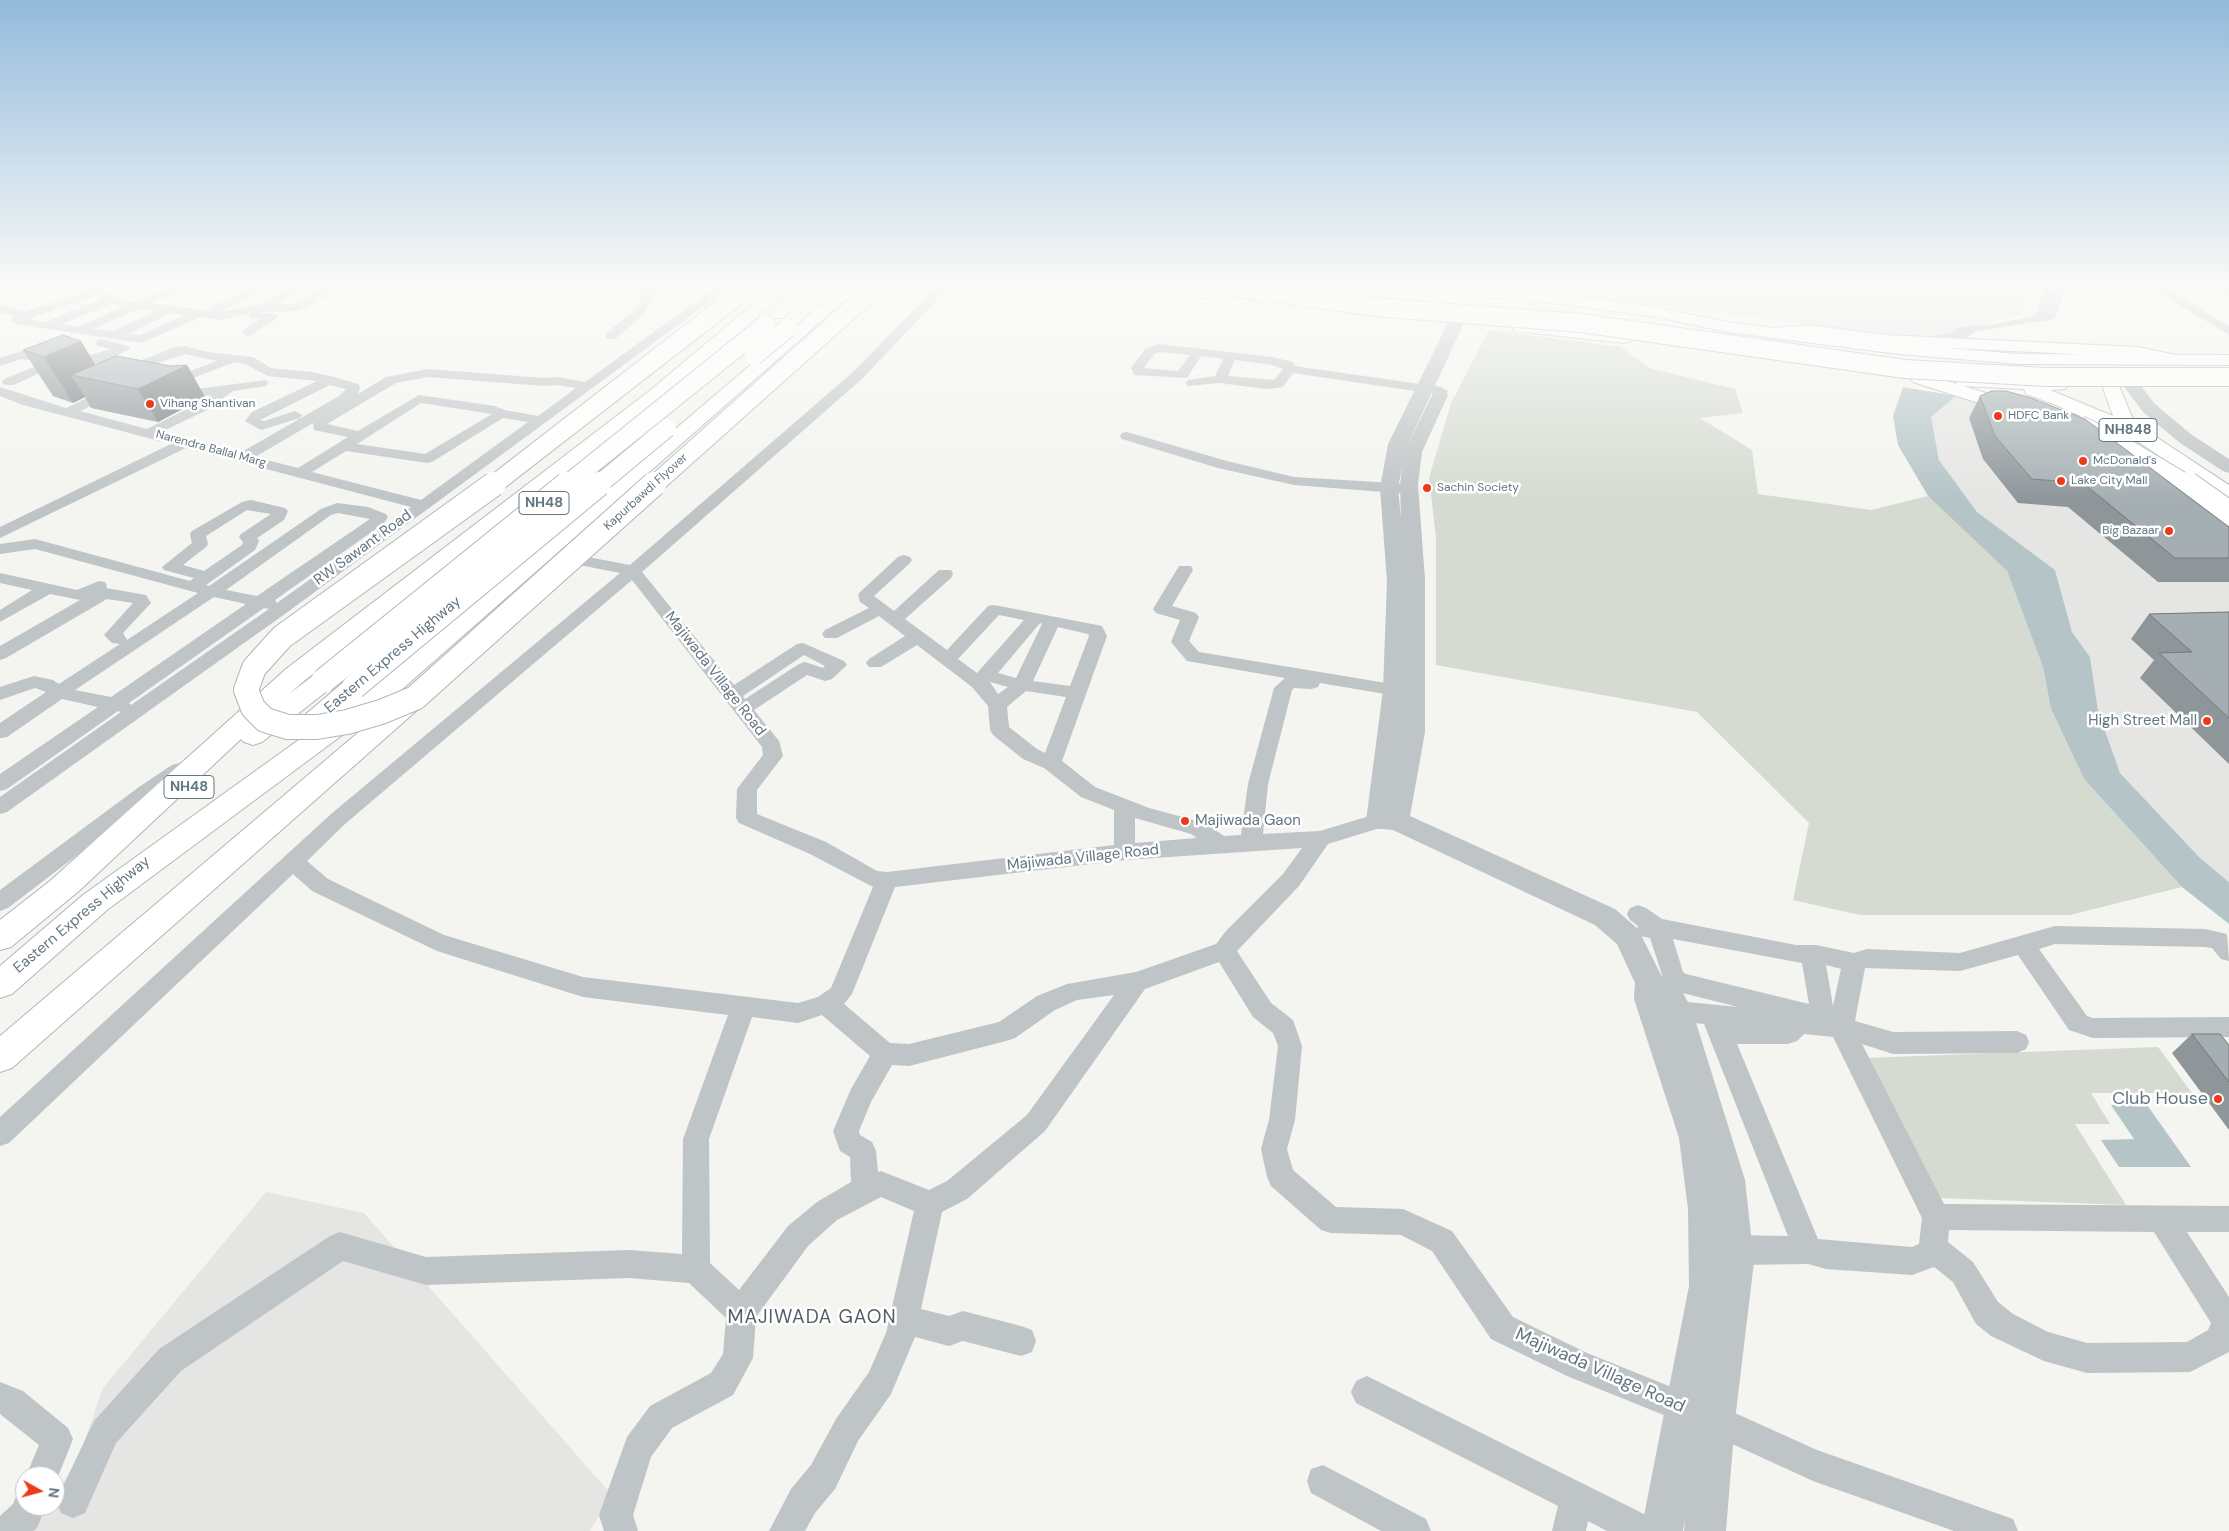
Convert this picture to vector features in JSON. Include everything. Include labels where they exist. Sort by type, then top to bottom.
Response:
[{"type":"main road","points":[[415,698],[381,712],[347,722],[317,727],[288,727],[266,720],[253,708],[246,690],[254,668],[282,637],[470,503],[658,357]]},
{"type":"main road","points":[[56,893],[295,675],[647,402],[701,357]]},
{"type":"main road","name":"Eastern Express Highway","points":[[0,938],[725,357]]},
{"type":"main road","name":"Eastern Express Highway","points":[[0,985],[354,687],[760,357]]},
{"type":"main road","points":[[94,904],[383,692],[545,554],[763,357]]},
{"type":"main road","name":"Kapurbawdi Flyover","points":[[0,1057],[415,698],[796,357]]},
{"type":"main road","points":[[1769,357],[2018,385],[2229,384]]},
{"type":"main road","points":[[1809,357],[1912,373],[2046,377],[2229,377]]},
{"type":"main road","points":[[1823,357],[1826,365]]},
{"type":"main road","points":[[1874,357],[1901,361],[2032,367],[2229,367]]},
{"type":"main road","points":[[1903,357],[1912,373],[1998,404]]},
{"type":"main road","points":[[1981,357],[1995,370]]},
{"type":"main road","points":[[1999,357],[2229,360]]},
{"type":"main road","points":[[2163,357],[2170,359]]},
{"type":"main road","name":"NH848","points":[[1995,370],[2018,385],[2064,401],[2147,439],[2229,494]]},
{"type":"main road","points":[[1912,373],[2027,405],[2089,429],[2116,442],[2186,483],[2229,513]]},
{"type":"main road","points":[[2112,385],[2123,418],[2147,439]]},
{"type":"main road","name":"NH848","points":[[2058,426],[2132,464],[2229,534]]},
{"type":"street","points":[[15,382],[54,357]]},
{"type":"street","points":[[67,357],[83,364],[102,357]]},
{"type":"street","points":[[160,357],[138,367],[188,376],[232,359]]},
{"type":"street","points":[[223,357],[248,360],[268,372],[354,387],[352,393],[242,458]]},
{"type":"street","name":"RW Sawant Road","points":[[0,808],[283,607],[627,357]]},
{"type":"street","points":[[0,1134],[338,819],[633,571],[858,375],[875,357]]},
{"type":"street","points":[[1220,379],[1230,357]]},
{"type":"street","points":[[1243,357],[1272,361],[1288,365],[1290,369],[1433,390]]},
{"type":"street","points":[[1449,357],[1389,488],[1397,581],[1401,694],[1413,732],[1388,821],[1605,917],[1641,926],[1796,954],[1812,954],[1854,962],[1866,958],[1960,962],[2055,935],[2205,938],[2219,940],[2229,952]]},
{"type":"street","points":[[1193,382],[1220,379],[1265,386],[1278,384],[1290,369]]},
{"type":"street","points":[[1995,370],[2229,373]]},
{"type":"street","points":[[68,412],[157,371]]},
{"type":"street","points":[[359,436],[319,427],[320,422],[390,380],[402,376],[428,373],[544,382],[557,381],[588,386]]},
{"type":"street","name":"Narendra Ballal Marg","points":[[15,382],[68,412],[422,505]]},
{"type":"street","points":[[326,382],[340,390],[280,422],[260,426],[252,421],[257,416],[326,382]]},
{"type":"street","points":[[162,387],[188,393],[261,383]]},
{"type":"street","points":[[2131,385],[2149,408],[2186,439],[2229,467]]},
{"type":"street","points":[[149,433],[202,407],[231,388]]},
{"type":"street","points":[[300,473],[419,399],[495,410],[501,414],[540,420]]},
{"type":"street","points":[[343,446],[427,459],[501,414]]},
{"type":"street","points":[[1127,436],[1223,464],[1294,481],[1410,489]]},
{"type":"street","points":[[0,533],[184,442]]},
{"type":"street","points":[[1401,694],[1415,580],[1410,489],[1404,455]]},
{"type":"street","points":[[2132,464],[2161,491]]},
{"type":"street","points":[[52,688],[203,586],[249,547],[251,541],[248,537],[278,517],[280,512],[251,505],[242,506],[198,534],[200,544],[170,567],[203,586]]},
{"type":"street","points":[[0,732],[52,688],[118,640],[326,512],[337,508],[368,512],[380,517],[377,521],[0,784]]},
{"type":"street","points":[[0,549],[35,544],[126,570],[203,586],[283,607]]},
{"type":"street","points":[[545,554],[633,571]]},
{"type":"street","points":[[904,560],[866,594],[866,598],[948,658],[982,679],[1068,691]]},
{"type":"street","points":[[0,578],[80,595],[87,594],[126,570]]},
{"type":"street","points":[[1185,570],[1162,609],[1190,617],[1180,642],[1193,657],[1401,694]]},
{"type":"street","name":"Majiwada Village Road","points":[[633,571],[743,694],[772,746],[773,756],[747,789],[746,818],[818,848],[873,879],[887,880],[1125,852],[1220,844],[1320,839],[1388,821]]},
{"type":"street","points":[[895,619],[945,574]]},
{"type":"street","points":[[0,617],[47,588]]},
{"type":"street","points":[[0,654],[104,593],[140,599],[142,603],[116,630],[113,635],[118,640]]},
{"type":"street","points":[[831,634],[880,609]]},
{"type":"street","points":[[948,658],[994,610],[1002,610],[1096,630],[1098,636],[1051,763]]},
{"type":"street","points":[[982,679],[1044,619]]},
{"type":"street","points":[[997,705],[1022,685],[1044,619]]},
{"type":"street","points":[[875,663],[918,636]]},
{"type":"street","points":[[743,694],[788,651]]},
{"type":"street","points":[[982,679],[997,705],[1000,730],[1030,754],[1051,763],[1088,792],[1124,807],[1198,828],[1220,844]]},
{"type":"street","points":[[1251,842],[1258,784],[1283,688],[1290,682],[1300,681],[1401,694]]},
{"type":"street","points":[[0,694],[34,682],[136,710]]},
{"type":"street","points":[[0,902],[146,792],[220,743]]},
{"type":"street","points":[[1124,807],[1125,852]]},
{"type":"street","points":[[826,1004],[885,1054],[909,1055],[1006,1031],[1046,1003],[1075,991],[1138,982],[1224,951],[1234,937],[1291,880],[1320,839]]},
{"type":"street","points":[[293,861],[320,886],[437,942],[583,987],[798,1013],[826,1004],[840,994],[887,880]]},
{"type":"street","points":[[1641,926],[1661,1001],[1706,1138],[1705,1209],[1721,1248],[1707,1286],[1700,1414],[1705,1531]]},
{"type":"street","points":[[1641,926],[1664,945],[1673,976],[1678,982],[1722,1014],[1823,1018],[1812,954]]},
{"type":"street","points":[[2023,944],[2078,1023],[2093,1028],[2229,1027]]},
{"type":"street","name":"Majiwada Village Road","points":[[1224,951],[1262,1010],[1284,1027],[1290,1046],[1282,1120],[1274,1149],[1280,1178],[1331,1220],[1403,1222],[1442,1241],[1502,1328],[1578,1365],[1700,1414],[1813,1465],[2002,1531]]},
{"type":"street","points":[[1721,1248],[1808,1250],[1826,1255],[1912,1261],[1933,1253],[1936,1217],[1841,1027],[1854,962]]},
{"type":"street","points":[[621,1531],[616,1515],[638,1448],[661,1417],[722,1384],[738,1358],[741,1312],[798,1236],[827,1211],[865,1189],[881,1184],[930,1204],[957,1190],[1036,1123],[1138,982]]},
{"type":"street","points":[[1661,1001],[1722,1014],[1788,1034],[1800,1022],[1841,1027],[1893,1043],[2017,1042]]},
{"type":"street","points":[[695,1268],[697,1233],[696,1139],[743,1007]]},
{"type":"street","points":[[1722,1014],[1808,1250]]},
{"type":"street","points":[[865,1189],[863,1150],[849,1142],[846,1131],[860,1097],[885,1054]]},
{"type":"street","points":[[786,1531],[802,1501],[823,1477],[847,1430],[880,1383],[901,1334],[930,1204]]},
{"type":"street","points":[[1936,1217],[2229,1220]]},
{"type":"street","points":[[1934,1248],[1963,1272],[1987,1313],[2002,1325],[2044,1346],[2087,1358],[2190,1357],[2219,1341],[2228,1320],[2162,1219]]},
{"type":"street","points":[[73,1501],[105,1432],[170,1360],[340,1246],[426,1271],[629,1264],[695,1268],[741,1312]]},
{"type":"street","points":[[904,1318],[949,1331],[964,1326],[1021,1341]]},
{"type":"street","points":[[1367,1392],[1642,1531]]},
{"type":"street","points":[[0,1398],[12,1402],[57,1439],[46,1466]]},
{"type":"street","points":[[1662,1531],[1700,1414]]},
{"type":"street","points":[[1323,1481],[1414,1531]]},
{"type":"street","points":[[1569,1531],[1577,1498]]},
{"type":"street","points":[[8,1531],[25,1516]]},
{"type":"shaded area","points":[[1475,357],[1635,357],[1649,368],[1735,389],[1743,413],[1700,418],[1752,450],[1758,494],[1871,510],[1928,496],[2007,571],[2043,667],[2051,709],[2084,779],[2182,887],[2070,915],[1860,915],[1793,900],[1809,823],[1697,712],[1436,665],[1436,537],[1429,478],[1451,403]]},
{"type":"shaded area","points":[[1903,387],[1956,396],[1931,417],[1939,460],[1977,512],[2055,570],[2072,632],[2090,657],[2098,711],[2120,773],[2200,858],[2229,882],[2229,924],[2182,887],[2084,779],[2051,709],[2043,667],[2007,571],[1928,496],[1898,445],[1893,416]]},
{"type":"shaded area","points":[[1956,396],[2011,414],[2229,562],[2229,882],[2200,858],[2120,773],[2098,711],[2090,657],[2072,632],[2055,570],[1977,512],[1939,460],[1931,417]]},
{"type":"shaded area","points":[[2158,1047],[2192,1093],[2091,1093],[2110,1124],[2075,1124],[2126,1205],[1940,1198],[1867,1058]]},
{"type":"shaded area","points":[[2111,1105],[2147,1105],[2191,1167],[2119,1167],[2101,1140],[2134,1139]]},
{"type":"shaded area","points":[[266,1192],[364,1213],[612,1495],[590,1531],[29,1531],[40,1516],[65,1516],[65,1479],[77,1462],[103,1388]]},
{"type":"building","points":[[113,357],[124,357],[171,366],[187,365],[138,389],[71,375]]},
{"type":"building","points":[[1992,391],[2006,391],[2031,398],[2085,419],[2229,527],[2229,558],[2175,558],[2083,483],[2032,479],[1995,436],[1980,396]]},
{"type":"building","points":[[2229,612],[2229,718],[2159,653],[2192,652],[2149,614]]},
{"type":"building","points":[[2192,1034],[2220,1034],[2229,1045],[2229,1082]]},
{"type":"place","name":"Vihang Shantivan","points":[[150,404]]},
{"type":"place","name":"HDFC Bank","points":[[1998,416]]},
{"type":"place","name":"McDonald's","points":[[2083,461]]},
{"type":"place","name":"Lake City Mall","points":[[2061,481]]},
{"type":"place","name":"Sachin Society","points":[[1427,488]]},
{"type":"place","name":"Big Bazaar","points":[[2169,531]]},
{"type":"place","name":"High Street Mall","points":[[2207,721]]},
{"type":"place","name":"Majiwada Gaon","points":[[1185,821]]},
{"type":"place","name":"Club House","points":[[2218,1099]]},
{"type":"district","name":"MAJIWADA GAON","points":[[812,1318]]}]
